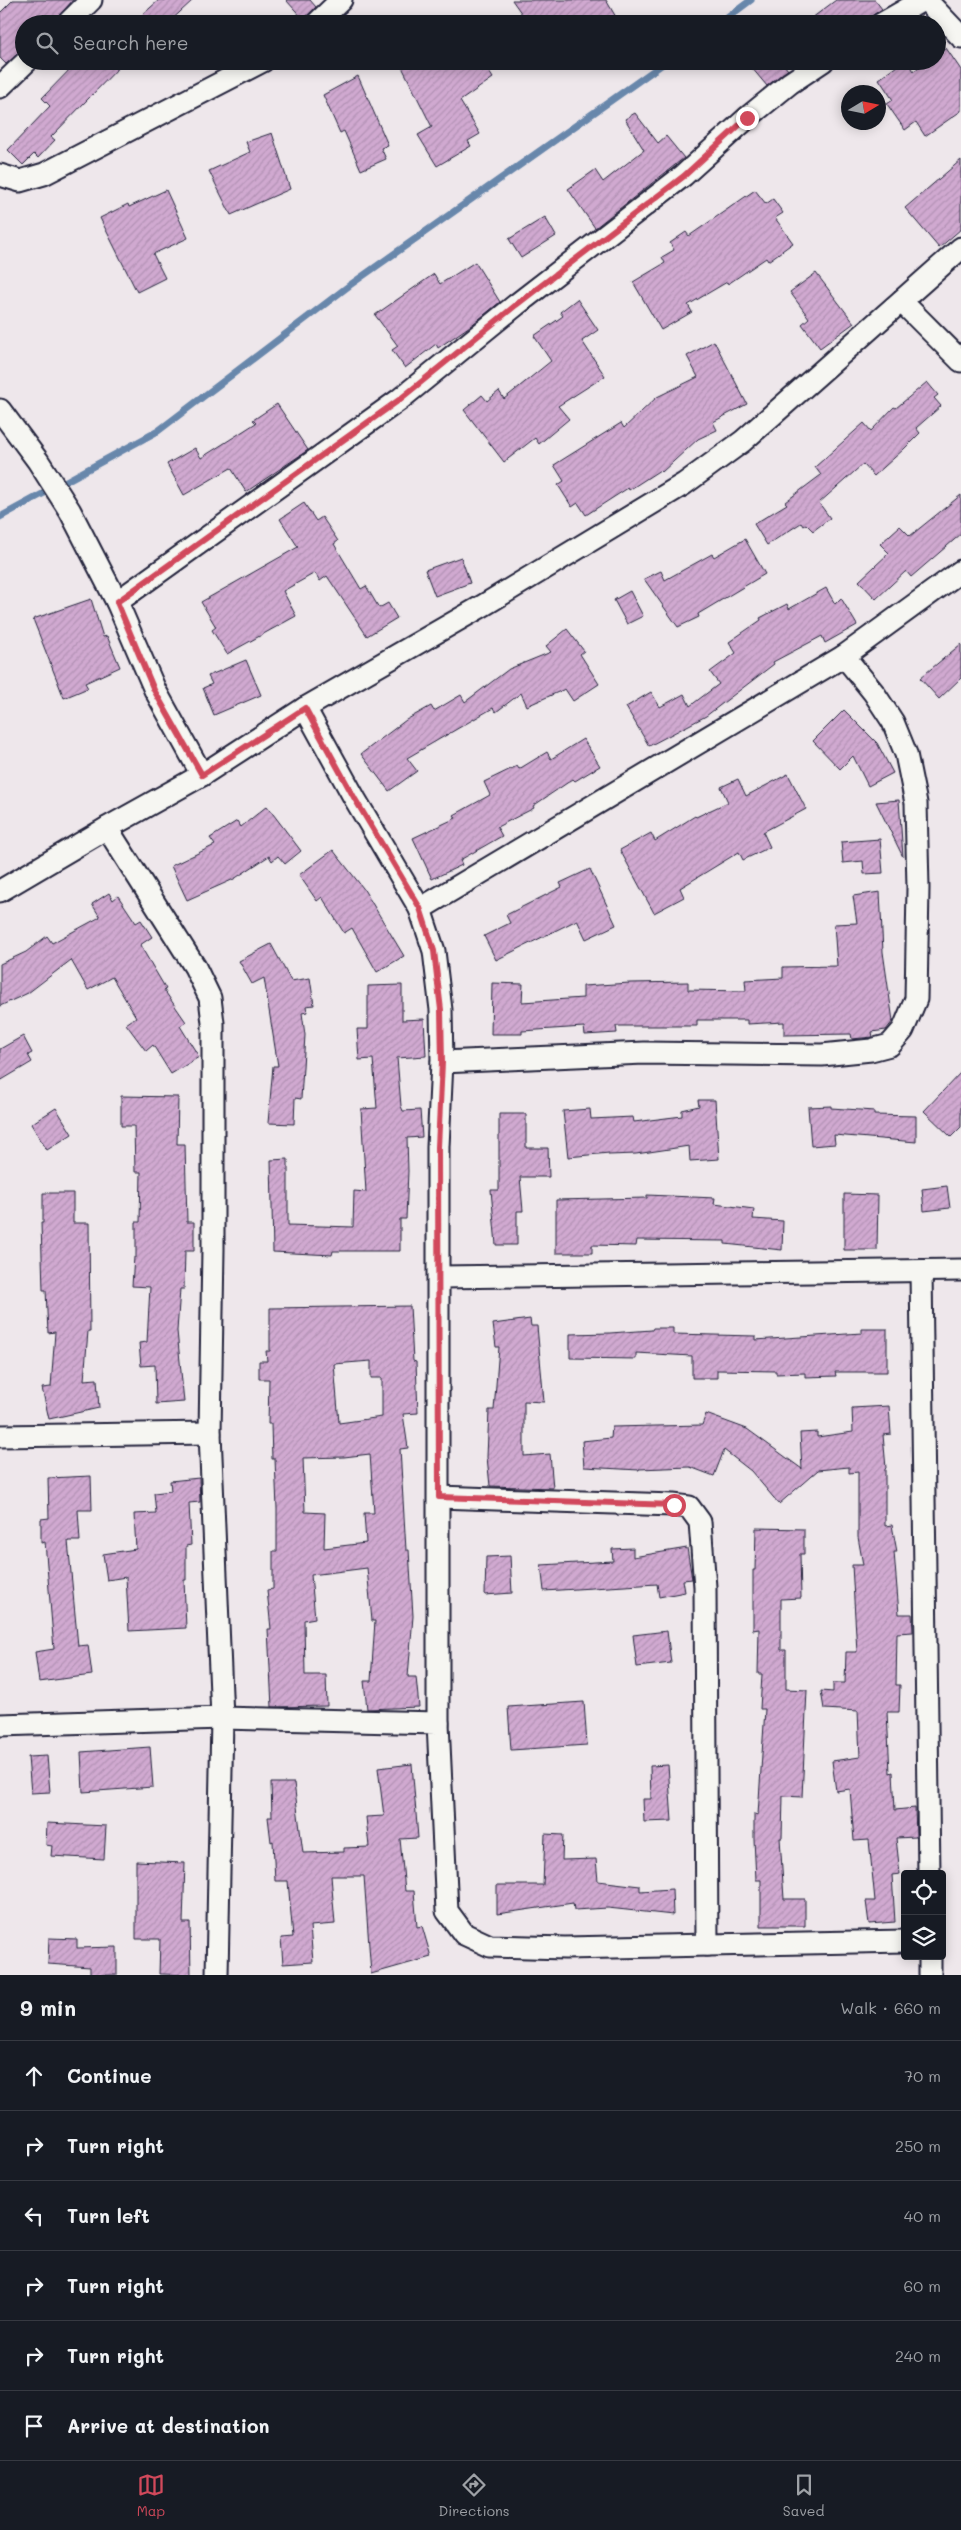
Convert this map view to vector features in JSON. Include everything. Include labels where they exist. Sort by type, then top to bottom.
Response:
[{"type":"street","points":[[76,15],[91,0]]},
{"type":"street","points":[[326,15],[342,0]]},
{"type":"street","points":[[898,15],[925,0],[939,15]]},
{"type":"street","points":[[946,22],[961,38]]},
{"type":"street","points":[[0,87],[18,70]]},
{"type":"street","points":[[0,175],[20,181],[44,174],[245,70]]},
{"type":"street","points":[[117,602],[399,400],[516,305],[684,176],[747,118],[790,83],[810,70]]},
{"type":"street","points":[[0,891],[202,775],[305,708],[484,605],[684,484],[743,441],[961,248]]},
{"type":"street","points":[[902,302],[961,361]]},
{"type":"street","points":[[0,410],[63,500],[117,602],[154,690],[202,775]]},
{"type":"street","points":[[420,908],[844,656],[961,571]]},
{"type":"street","points":[[442,1062],[644,1053],[822,1054],[871,1050],[890,1046],[903,1030],[916,999],[918,888],[916,803],[906,754],[893,722],[874,693],[844,656]]},
{"type":"street","points":[[305,708],[355,799],[420,908],[434,951],[441,1010],[442,1062],[438,1147],[440,1277],[438,1723],[446,1911],[464,1934],[490,1946],[565,1948],[901,1941]]},
{"type":"street","points":[[107,828],[195,966],[210,998],[213,1023],[210,1433],[222,1718],[217,1975]]},
{"type":"street","points":[[440,1277],[961,1270]]},
{"type":"street","points":[[920,1271],[929,1870]]},
{"type":"street","points":[[0,1436],[210,1433]]},
{"type":"street","points":[[439,1497],[674,1505],[689,1507],[700,1522],[705,1587],[708,1945]]},
{"type":"street","points":[[0,1725],[222,1718],[438,1723]]},
{"type":"street","points":[[930,1960],[930,1975]]},
{"type":"building","points":[[13,0],[73,0],[60,15],[15,15],[15,56],[6,64],[0,58],[0,13]]},
{"type":"building","points":[[159,0],[193,0],[177,15],[142,15]]},
{"type":"building","points":[[286,0],[310,0],[316,7],[309,15],[300,15]]},
{"type":"building","points":[[512,0],[606,0],[615,15],[523,15]]},
{"type":"building","points":[[836,0],[875,0],[882,9],[873,15],[816,15]]},
{"type":"building","points":[[946,48],[961,70],[961,111],[925,136],[916,122],[905,130],[887,104],[893,100],[886,90],[886,85],[883,85],[879,79],[892,70],[946,70]]},
{"type":"building","points":[[69,70],[116,70],[51,137],[55,140],[38,158],[34,154],[23,165],[8,150],[50,106],[42,98]]},
{"type":"building","points":[[404,70],[488,70],[493,78],[460,101],[480,134],[468,141],[471,146],[437,166],[418,135],[432,127]]},
{"type":"building","points":[[754,70],[788,70],[767,86]]},
{"type":"building","points":[[358,76],[388,145],[381,148],[386,159],[361,170],[344,131],[340,133],[323,95]]},
{"type":"building","points":[[635,113],[658,143],[666,136],[684,158],[595,228],[568,189],[595,170],[603,182],[644,150],[625,119]]},
{"type":"building","points":[[272,133],[290,189],[231,215],[209,171],[250,152],[246,142]]},
{"type":"building","points":[[961,160],[961,229],[939,248],[905,208]]},
{"type":"building","points":[[166,190],[188,238],[153,254],[165,278],[137,292],[100,218],[128,204],[129,207]]},
{"type":"building","points":[[755,190],[766,204],[773,199],[783,213],[775,218],[793,243],[768,261],[766,258],[728,284],[727,282],[688,305],[692,312],[661,330],[633,282],[665,263],[662,257],[674,250],[670,243],[686,232],[689,236]]},
{"type":"building","points":[[545,217],[556,236],[521,258],[509,239]]},
{"type":"building","points":[[475,262],[500,302],[473,324],[438,348],[436,344],[405,368],[392,350],[398,346],[375,315],[434,274],[440,284]]},
{"type":"building","points":[[816,273],[854,323],[820,348],[802,324],[809,318],[790,292]]},
{"type":"building","points":[[577,299],[598,330],[582,341],[605,376],[558,406],[569,419],[539,444],[535,438],[504,462],[464,410],[482,395],[487,401],[499,391],[504,399],[551,361],[534,336],[563,316],[560,312]]},
{"type":"building","points":[[714,341],[747,404],[713,422],[717,430],[698,439],[662,472],[660,470],[629,490],[628,488],[586,515],[578,503],[572,507],[558,485],[564,481],[554,465],[621,423],[624,428],[657,397],[698,377],[687,356]]},
{"type":"building","points":[[927,382],[938,395],[934,398],[941,406],[916,428],[920,433],[874,476],[863,464],[819,503],[830,518],[813,531],[806,524],[803,526],[801,523],[767,545],[754,524],[787,504],[785,502],[821,475],[815,467],[864,423],[871,431],[894,407],[896,408]]},
{"type":"building","points":[[277,404],[308,450],[246,492],[231,468],[184,495],[167,464],[195,448],[201,458],[256,423],[253,420]]},
{"type":"building","points":[[961,495],[961,534],[911,577],[906,571],[876,599],[859,581],[889,553],[880,544],[900,526],[910,536]]},
{"type":"building","points":[[304,503],[316,521],[322,517],[338,541],[334,544],[361,589],[366,586],[379,608],[388,603],[397,618],[367,636],[327,576],[320,581],[315,573],[283,591],[296,616],[227,654],[212,630],[216,627],[201,602],[298,547],[280,519]]},
{"type":"building","points":[[745,539],[765,574],[698,614],[699,617],[678,627],[644,579],[661,571],[665,580],[712,554],[714,557]]},
{"type":"building","points":[[461,557],[470,583],[435,596],[425,570]]},
{"type":"building","points":[[826,588],[835,604],[841,598],[857,625],[825,643],[822,636],[773,662],[774,664],[706,716],[649,746],[626,707],[651,692],[660,707],[684,694],[690,706],[719,684],[710,672],[736,653],[729,642],[761,620],[760,618],[787,604],[789,609]]},
{"type":"building","points":[[630,591],[643,616],[627,624],[614,600]]},
{"type":"building","points":[[91,599],[103,637],[107,636],[120,667],[85,683],[88,688],[64,698],[33,619]]},
{"type":"building","points":[[567,629],[584,651],[580,654],[599,684],[573,701],[565,689],[527,706],[521,693],[496,712],[493,708],[407,758],[417,771],[389,791],[361,754],[406,720],[431,706],[434,711],[461,695],[465,702],[509,669],[551,652],[546,646]]},
{"type":"building","points":[[961,644],[961,678],[939,699],[920,678]]},
{"type":"building","points":[[246,660],[261,695],[214,715],[203,688],[212,684],[208,676]]},
{"type":"building","points":[[844,710],[877,743],[893,773],[868,786],[853,756],[840,769],[813,741]]},
{"type":"building","points":[[583,739],[600,766],[575,781],[573,779],[533,806],[534,808],[497,827],[502,836],[460,860],[462,865],[432,879],[413,838],[456,818],[454,815],[490,795],[484,782],[517,766],[519,769],[547,752],[551,759]]},
{"type":"building","points":[[788,774],[806,809],[763,832],[770,847],[743,860],[739,852],[680,888],[684,897],[654,913],[620,850],[651,833],[655,841],[695,816],[728,802],[721,787],[738,779],[746,796]]},
{"type":"building","points":[[899,800],[903,857],[876,802]]},
{"type":"building","points":[[267,806],[301,851],[285,864],[278,856],[272,861],[269,856],[234,879],[187,900],[171,866],[215,845],[210,838],[237,821],[241,827]]},
{"type":"building","points":[[880,839],[883,873],[864,874],[863,861],[843,863],[841,842]]},
{"type":"building","points":[[333,850],[363,888],[404,956],[377,972],[352,928],[344,933],[322,897],[317,901],[299,875]]},
{"type":"building","points":[[590,869],[616,925],[586,939],[577,920],[496,960],[484,936],[510,923],[506,915],[562,887],[560,883]]},
{"type":"building","points":[[880,892],[883,952],[893,1021],[886,1030],[872,1032],[873,1037],[852,1039],[851,1034],[784,1035],[784,1022],[747,1024],[747,1020],[697,1020],[697,1026],[616,1026],[617,1033],[585,1035],[584,1027],[522,1031],[522,1034],[491,1034],[492,983],[523,984],[522,1002],[583,998],[583,986],[630,983],[688,982],[688,990],[746,991],[745,980],[783,978],[783,967],[837,966],[834,924],[857,923],[853,896]]},
{"type":"building","points":[[109,893],[113,900],[118,896],[136,923],[141,920],[152,937],[140,945],[166,989],[164,990],[186,1022],[180,1026],[199,1057],[171,1074],[153,1045],[146,1051],[126,1024],[136,1017],[112,977],[88,990],[71,960],[28,993],[0,1006],[0,964],[26,952],[47,936],[52,943],[100,917],[92,904]]},
{"type":"building","points":[[271,944],[291,981],[310,978],[314,1005],[306,1006],[307,1012],[302,1013],[305,1035],[301,1099],[295,1098],[294,1124],[268,1123],[273,1066],[278,1066],[264,978],[252,984],[239,961]]},
{"type":"building","points":[[402,985],[402,1020],[424,1019],[426,1056],[397,1058],[401,1106],[403,1111],[420,1110],[422,1137],[407,1138],[406,1219],[400,1219],[400,1251],[333,1251],[332,1255],[273,1252],[271,1160],[288,1159],[288,1225],[353,1227],[354,1191],[366,1192],[361,1109],[377,1108],[373,1059],[359,1060],[357,1029],[368,1029],[368,986]]},
{"type":"building","points":[[23,1036],[32,1053],[28,1055],[32,1062],[0,1081],[0,1049]]},
{"type":"building","points":[[961,1072],[961,1127],[951,1137],[924,1111]]},
{"type":"building","points":[[121,1096],[178,1097],[177,1144],[185,1144],[187,1222],[194,1222],[194,1251],[185,1251],[184,1289],[180,1289],[177,1331],[184,1402],[156,1404],[155,1365],[141,1366],[139,1343],[147,1342],[150,1287],[132,1286],[134,1257],[136,1257],[136,1222],[140,1222],[141,1172],[135,1172],[134,1126],[121,1126]]},
{"type":"building","points":[[698,1100],[715,1100],[719,1159],[690,1161],[689,1146],[636,1154],[609,1155],[609,1153],[568,1157],[563,1111],[590,1109],[591,1119],[633,1117],[634,1122],[682,1116],[682,1110],[699,1106]]},
{"type":"building","points":[[831,1106],[831,1108],[874,1111],[874,1115],[916,1116],[916,1142],[834,1135],[835,1144],[811,1146],[808,1107]]},
{"type":"building","points":[[56,1108],[72,1134],[47,1150],[31,1124]]},
{"type":"building","points":[[499,1114],[526,1114],[526,1148],[548,1148],[549,1177],[520,1177],[523,1211],[517,1211],[517,1245],[496,1245],[491,1190],[499,1190]]},
{"type":"building","points":[[947,1186],[950,1208],[924,1211],[922,1189]]},
{"type":"building","points":[[43,1193],[73,1193],[73,1223],[89,1223],[90,1331],[88,1331],[84,1380],[97,1379],[99,1408],[49,1419],[42,1388],[51,1387],[55,1332],[48,1333],[46,1290],[43,1290],[41,1223],[43,1223]]},
{"type":"building","points":[[844,1194],[878,1195],[877,1250],[844,1250]]},
{"type":"building","points":[[647,1195],[715,1198],[714,1204],[754,1209],[753,1219],[783,1221],[782,1250],[725,1244],[725,1241],[637,1240],[636,1246],[592,1245],[592,1253],[556,1253],[556,1200],[647,1198]]},
{"type":"building","points":[[410,1306],[413,1361],[416,1362],[418,1413],[403,1414],[408,1448],[400,1449],[406,1550],[409,1550],[413,1616],[408,1677],[416,1677],[419,1707],[367,1709],[364,1681],[371,1681],[375,1621],[372,1621],[367,1568],[311,1575],[315,1618],[304,1620],[305,1675],[326,1675],[327,1706],[272,1707],[268,1629],[271,1629],[267,1590],[273,1589],[273,1551],[277,1551],[277,1509],[275,1459],[272,1459],[271,1424],[268,1424],[269,1379],[259,1379],[259,1361],[267,1361],[266,1351],[270,1351],[270,1308]],"holes":[[[371,1361],[371,1378],[382,1378],[382,1417],[339,1423],[334,1364]],[[370,1454],[374,1513],[364,1513],[366,1543],[324,1548],[325,1513],[305,1512],[303,1458]]]},
{"type":"building","points":[[530,1319],[531,1326],[537,1326],[544,1402],[524,1401],[524,1456],[550,1454],[553,1488],[490,1486],[487,1457],[489,1410],[494,1410],[499,1347],[496,1347],[493,1324]]},
{"type":"building","points":[[653,1328],[673,1328],[673,1334],[755,1336],[755,1340],[862,1333],[862,1329],[887,1329],[887,1372],[835,1372],[836,1376],[805,1377],[805,1373],[776,1374],[776,1371],[717,1370],[717,1378],[692,1378],[692,1356],[636,1353],[636,1359],[570,1358],[570,1334],[652,1330]]},
{"type":"building","points":[[889,1406],[891,1434],[883,1435],[886,1468],[885,1526],[892,1525],[897,1552],[894,1552],[899,1614],[912,1614],[913,1632],[897,1633],[896,1685],[900,1685],[899,1712],[887,1712],[890,1773],[893,1772],[895,1810],[915,1808],[916,1837],[896,1838],[900,1874],[892,1875],[895,1922],[869,1924],[866,1901],[875,1901],[869,1840],[854,1841],[850,1789],[836,1791],[832,1761],[860,1757],[858,1711],[824,1709],[821,1691],[833,1692],[833,1683],[845,1683],[846,1652],[857,1652],[852,1565],[863,1565],[858,1537],[858,1472],[849,1473],[849,1467],[818,1470],[779,1504],[751,1471],[724,1450],[714,1476],[690,1467],[639,1470],[584,1467],[582,1441],[611,1438],[612,1427],[702,1425],[706,1414],[747,1429],[802,1469],[800,1433],[817,1432],[817,1437],[853,1432],[852,1408]]},
{"type":"building","points":[[91,1476],[92,1510],[78,1510],[80,1541],[68,1541],[78,1646],[88,1645],[92,1675],[39,1682],[35,1652],[54,1649],[45,1542],[41,1543],[41,1519],[49,1518],[48,1478]]},
{"type":"building","points":[[199,1478],[200,1502],[189,1503],[191,1545],[186,1546],[186,1580],[184,1580],[186,1628],[129,1631],[126,1577],[107,1580],[103,1554],[136,1549],[134,1514],[156,1513],[154,1493],[171,1491],[170,1481]]},
{"type":"building","points":[[756,1528],[804,1529],[804,1554],[800,1554],[801,1598],[781,1599],[781,1650],[786,1650],[786,1689],[807,1690],[802,1797],[783,1796],[782,1838],[780,1838],[784,1899],[805,1899],[805,1926],[761,1926],[761,1880],[756,1880],[754,1814],[758,1815],[765,1709],[760,1709],[762,1674],[758,1674],[759,1629],[753,1630],[753,1570],[755,1570]]},
{"type":"building","points":[[633,1548],[633,1557],[687,1548],[692,1579],[683,1580],[685,1592],[659,1597],[657,1584],[544,1591],[541,1565],[613,1561],[612,1549]]},
{"type":"building","points":[[510,1556],[512,1593],[485,1595],[486,1557]]},
{"type":"building","points":[[667,1631],[671,1663],[637,1667],[633,1635]]},
{"type":"building","points":[[584,1702],[587,1745],[511,1750],[508,1707]]},
{"type":"building","points":[[150,1747],[153,1787],[83,1792],[81,1752]]},
{"type":"building","points":[[47,1756],[50,1792],[31,1793],[28,1757]]},
{"type":"building","points":[[412,1764],[418,1838],[400,1839],[405,1891],[414,1891],[417,1927],[422,1926],[431,1957],[371,1974],[364,1876],[331,1876],[335,1924],[310,1926],[313,1962],[283,1964],[281,1938],[293,1937],[288,1881],[275,1881],[273,1841],[271,1842],[268,1817],[272,1817],[271,1783],[294,1783],[303,1853],[344,1852],[344,1848],[369,1847],[366,1817],[384,1816],[378,1768]]},
{"type":"building","points":[[668,1765],[672,1821],[644,1822],[643,1799],[651,1799],[650,1766]]},
{"type":"building","points":[[47,1823],[106,1826],[104,1859],[51,1856],[52,1846],[46,1845]]},
{"type":"building","points":[[545,1834],[563,1835],[562,1860],[596,1859],[598,1881],[640,1886],[640,1891],[672,1889],[673,1915],[608,1908],[574,1910],[573,1903],[497,1914],[497,1885],[543,1885]]},
{"type":"building","points":[[136,1861],[185,1863],[183,1923],[190,1923],[191,1975],[159,1974],[160,1939],[136,1939]]},
{"type":"building","points":[[49,1938],[77,1939],[77,1948],[117,1947],[117,1975],[90,1975],[90,1967],[48,1964]]},
{"type":"waterway","points":[[731,15],[751,0]]},
{"type":"waterway","points":[[0,517],[158,431],[350,285],[654,70]]},
{"type":"route","points":[[674,1505],[439,1497],[440,1277],[438,1147],[442,1062],[441,1010],[434,951],[420,908],[355,799],[305,708],[202,775],[154,690],[117,602],[399,400],[516,305],[684,176],[747,118]]}]
